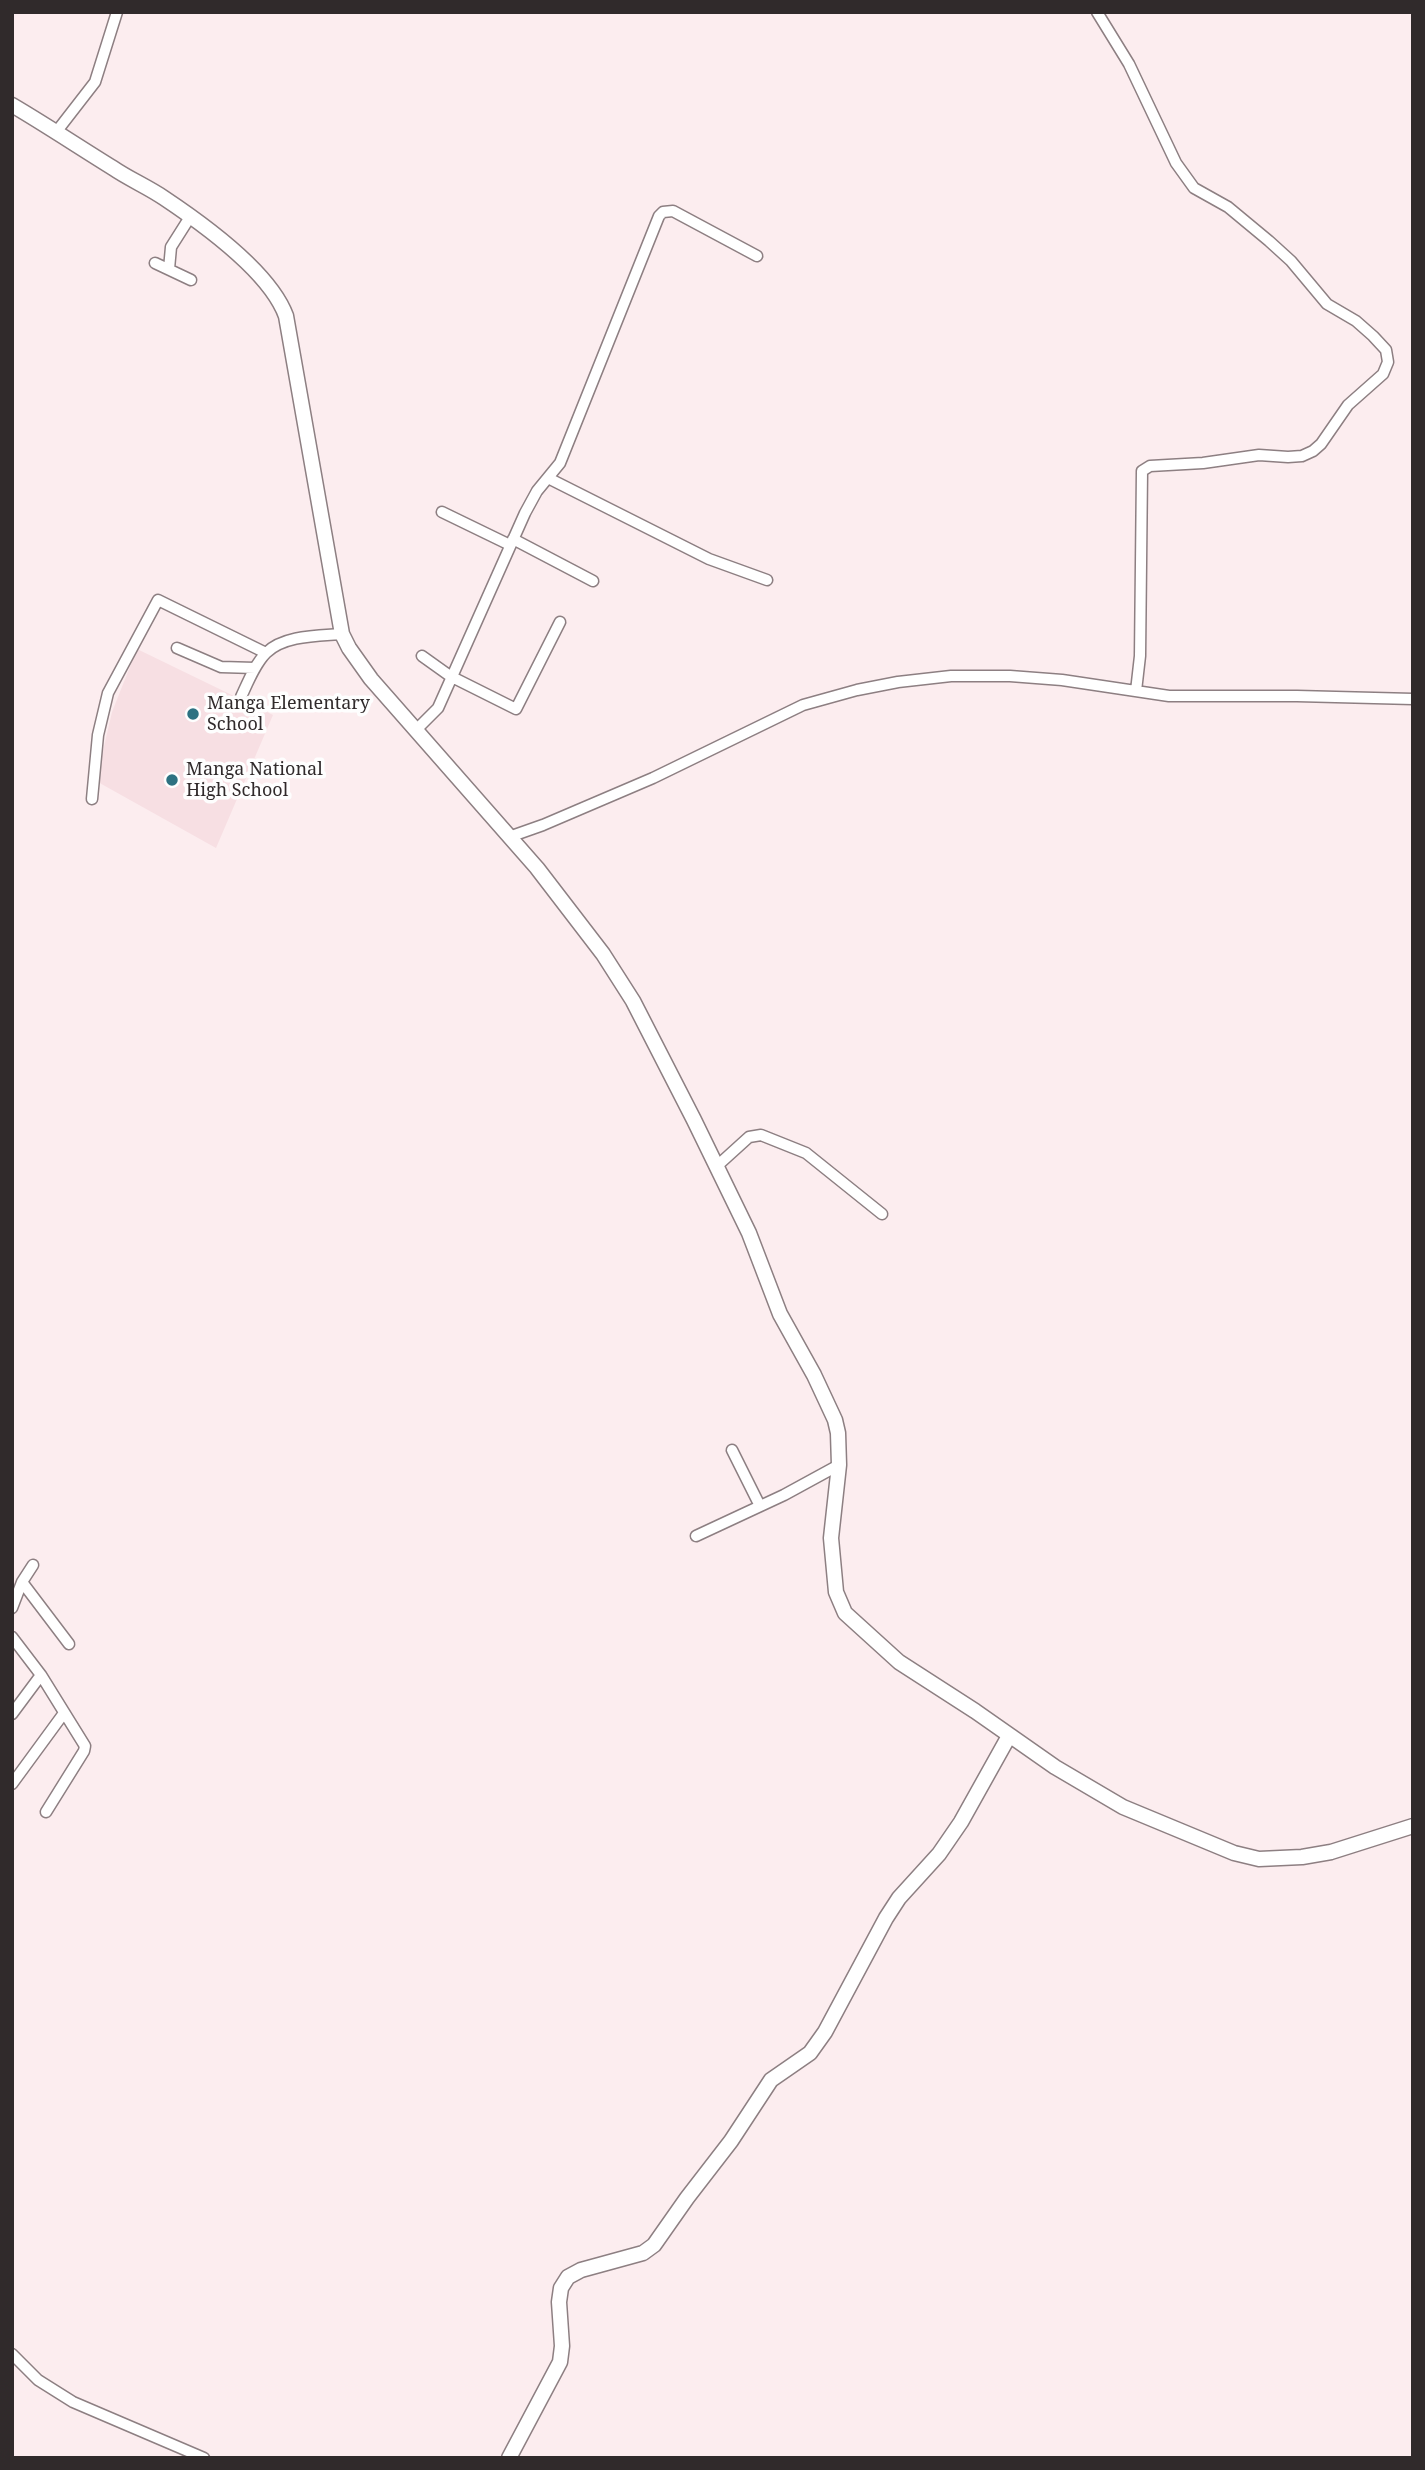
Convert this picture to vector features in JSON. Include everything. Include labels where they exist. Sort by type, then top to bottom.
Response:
[{"type":"street","points":[[57,131],[100,72],[117,12]]},
{"type":"street","points":[[1097,12],[1129,64],[1176,163],[1194,188],[1220,201],[1269,241],[1291,261],[1327,304],[1356,321],[1373,335],[1386,350],[1388,362],[1383,374],[1348,405],[1321,444],[1302,456],[1259,455],[1203,463],[1150,466],[1142,471],[1140,656],[1136,691]]},
{"type":"street","points":[[12,105],[190,217],[270,285],[284,310],[342,634],[359,663],[415,731],[537,868],[603,954],[633,1001],[717,1166],[748,1233],[780,1314],[835,1420],[839,1465],[831,1538],[836,1592],[845,1613],[891,1656],[1055,1767],[1123,1807],[1234,1853],[1259,1859],[1302,1857],[1331,1852],[1413,1825]]},
{"type":"street","points":[[415,731],[438,708],[450,676],[530,503],[559,463],[659,216],[663,212],[673,211],[757,256]]},
{"type":"street","points":[[169,269],[171,247],[190,217]]},
{"type":"street","points":[[155,263],[191,279]]},
{"type":"street","points":[[548,478],[709,559],[767,580]]},
{"type":"street","points":[[442,512],[593,581]]},
{"type":"street","points":[[92,799],[98,735],[108,693],[158,600],[266,653]]},
{"type":"street","points":[[422,656],[450,676],[516,709],[560,622]]},
{"type":"street","points":[[241,696],[266,653],[289,641],[342,634]]},
{"type":"street","points":[[177,648],[221,667],[255,668]]},
{"type":"street","points":[[509,837],[653,778],[788,712],[826,697],[898,682],[951,677],[1010,676],[1182,696],[1413,699]]},
{"type":"street","points":[[717,1166],[749,1137],[761,1135],[806,1153],[882,1214]]},
{"type":"street","points":[[732,1450],[760,1506]]},
{"type":"street","points":[[696,1536],[839,1465]]},
{"type":"street","points":[[12,1608],[22,1582],[33,1565]]},
{"type":"street","points":[[22,1582],[69,1644]]},
{"type":"street","points":[[12,1637],[41,1675],[85,1748],[46,1812]]},
{"type":"street","points":[[12,1714],[41,1675]]},
{"type":"street","points":[[12,1784],[64,1713]]},
{"type":"street","points":[[513,2456],[560,2362],[562,2346],[559,2302],[561,2288],[568,2277],[582,2270],[643,2253],[654,2245],[731,2141],[771,2080],[810,2053],[825,2032],[886,1918],[899,1898],[939,1854],[961,1822],[1009,1736]]},
{"type":"street","points":[[12,2354],[38,2380],[73,2402],[204,2458]]},
{"type":"shaded area","points":[[137,649],[273,715],[216,848],[96,781],[112,712]]},
{"type":"place","name":"Manga Elementary School","points":[[193,714]]},
{"type":"place","name":"Manga National High School","points":[[172,780]]}]
